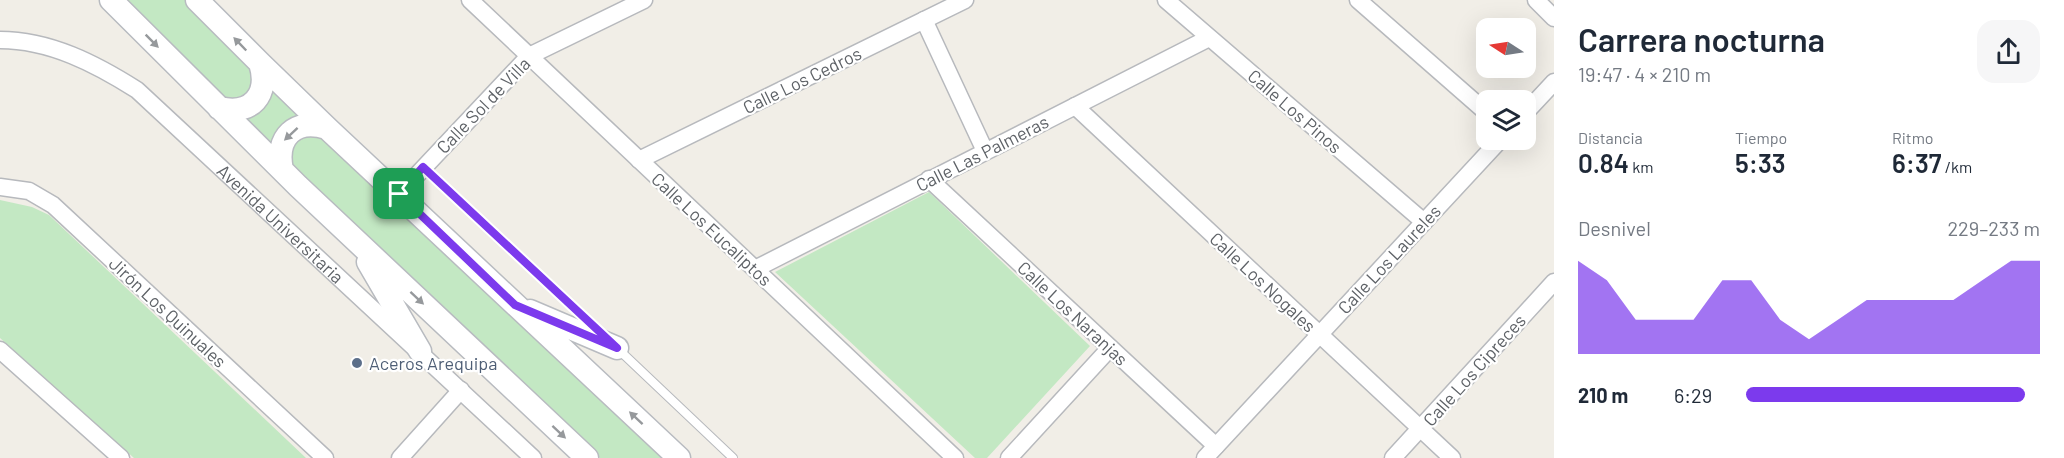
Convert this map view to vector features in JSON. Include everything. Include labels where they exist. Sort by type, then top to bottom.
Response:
[{"type":"main road","name":"Avenida Universitaria","points":[[111,0],[282,170],[587,458]]},
{"type":"main road","points":[[197,0],[327,128],[679,458]]},
{"type":"main road","points":[[219,108],[238,110],[255,101],[262,89],[264,76],[260,63]]},
{"type":"main road","points":[[282,170],[279,156],[282,143],[290,132],[301,125],[314,124],[327,128]]},
{"type":"main road","points":[[355,240],[420,351]]},
{"type":"main road","points":[[515,305],[617,348]]},
{"type":"street","name":"Calle Los Eucaliptos","points":[[470,0],[955,458]]},
{"type":"street","name":"Calle Sol de Villa","points":[[399,194],[529,56],[644,0]]},
{"type":"street","name":"Calle Los Cedros","points":[[639,160],[965,0]]},
{"type":"street","name":"Calle Los Pinos","points":[[1166,0],[1424,222]]},
{"type":"street","points":[[1358,0],[1476,103]]},
{"type":"street","points":[[1536,0],[1554,18]]},
{"type":"street","points":[[924,20],[985,151]]},
{"type":"street","name":"Calle Las Palmeras","points":[[754,269],[1209,38]]},
{"type":"street","name":"Avenida Universitaria","points":[[0,40],[32,44],[65,52],[104,69],[137,90],[533,458]]},
{"type":"street","points":[[1536,101],[1554,82]]},
{"type":"street","name":"Calle Los Nogales","points":[[1075,106],[1452,458]]},
{"type":"street","name":"Calle Los Laureles","points":[[1210,452],[1491,150]]},
{"type":"street","name":"Calle Los Naranjas","points":[[929,179],[1110,348],[1210,452]]},
{"type":"street","name":"Jirón Los Quinuales","points":[[0,187],[29,191],[53,205],[325,458]]},
{"type":"street","name":"Calle Los Cipreces","points":[[1393,458],[1554,282]]},
{"type":"street","points":[[1009,458],[1110,348]]},
{"type":"street","points":[[0,350],[121,458]]},
{"type":"street","points":[[400,458],[461,390]]},
{"type":"lane","points":[[423,167],[733,458]]},
{"type":"green space","points":[[124,0],[187,0],[667,458],[600,458],[295,171]]},
{"type":"green space","points":[[929,192],[1090,346],[987,458],[975,458],[775,272]]},
{"type":"green space","points":[[0,200],[32,207],[49,215],[306,458],[134,458],[0,338]]},
{"type":"place","name":"Aceros Arequipa","points":[[357,363]]},
{"type":"route","points":[[423,167],[617,348],[515,305],[399,194],[423,167]]}]
